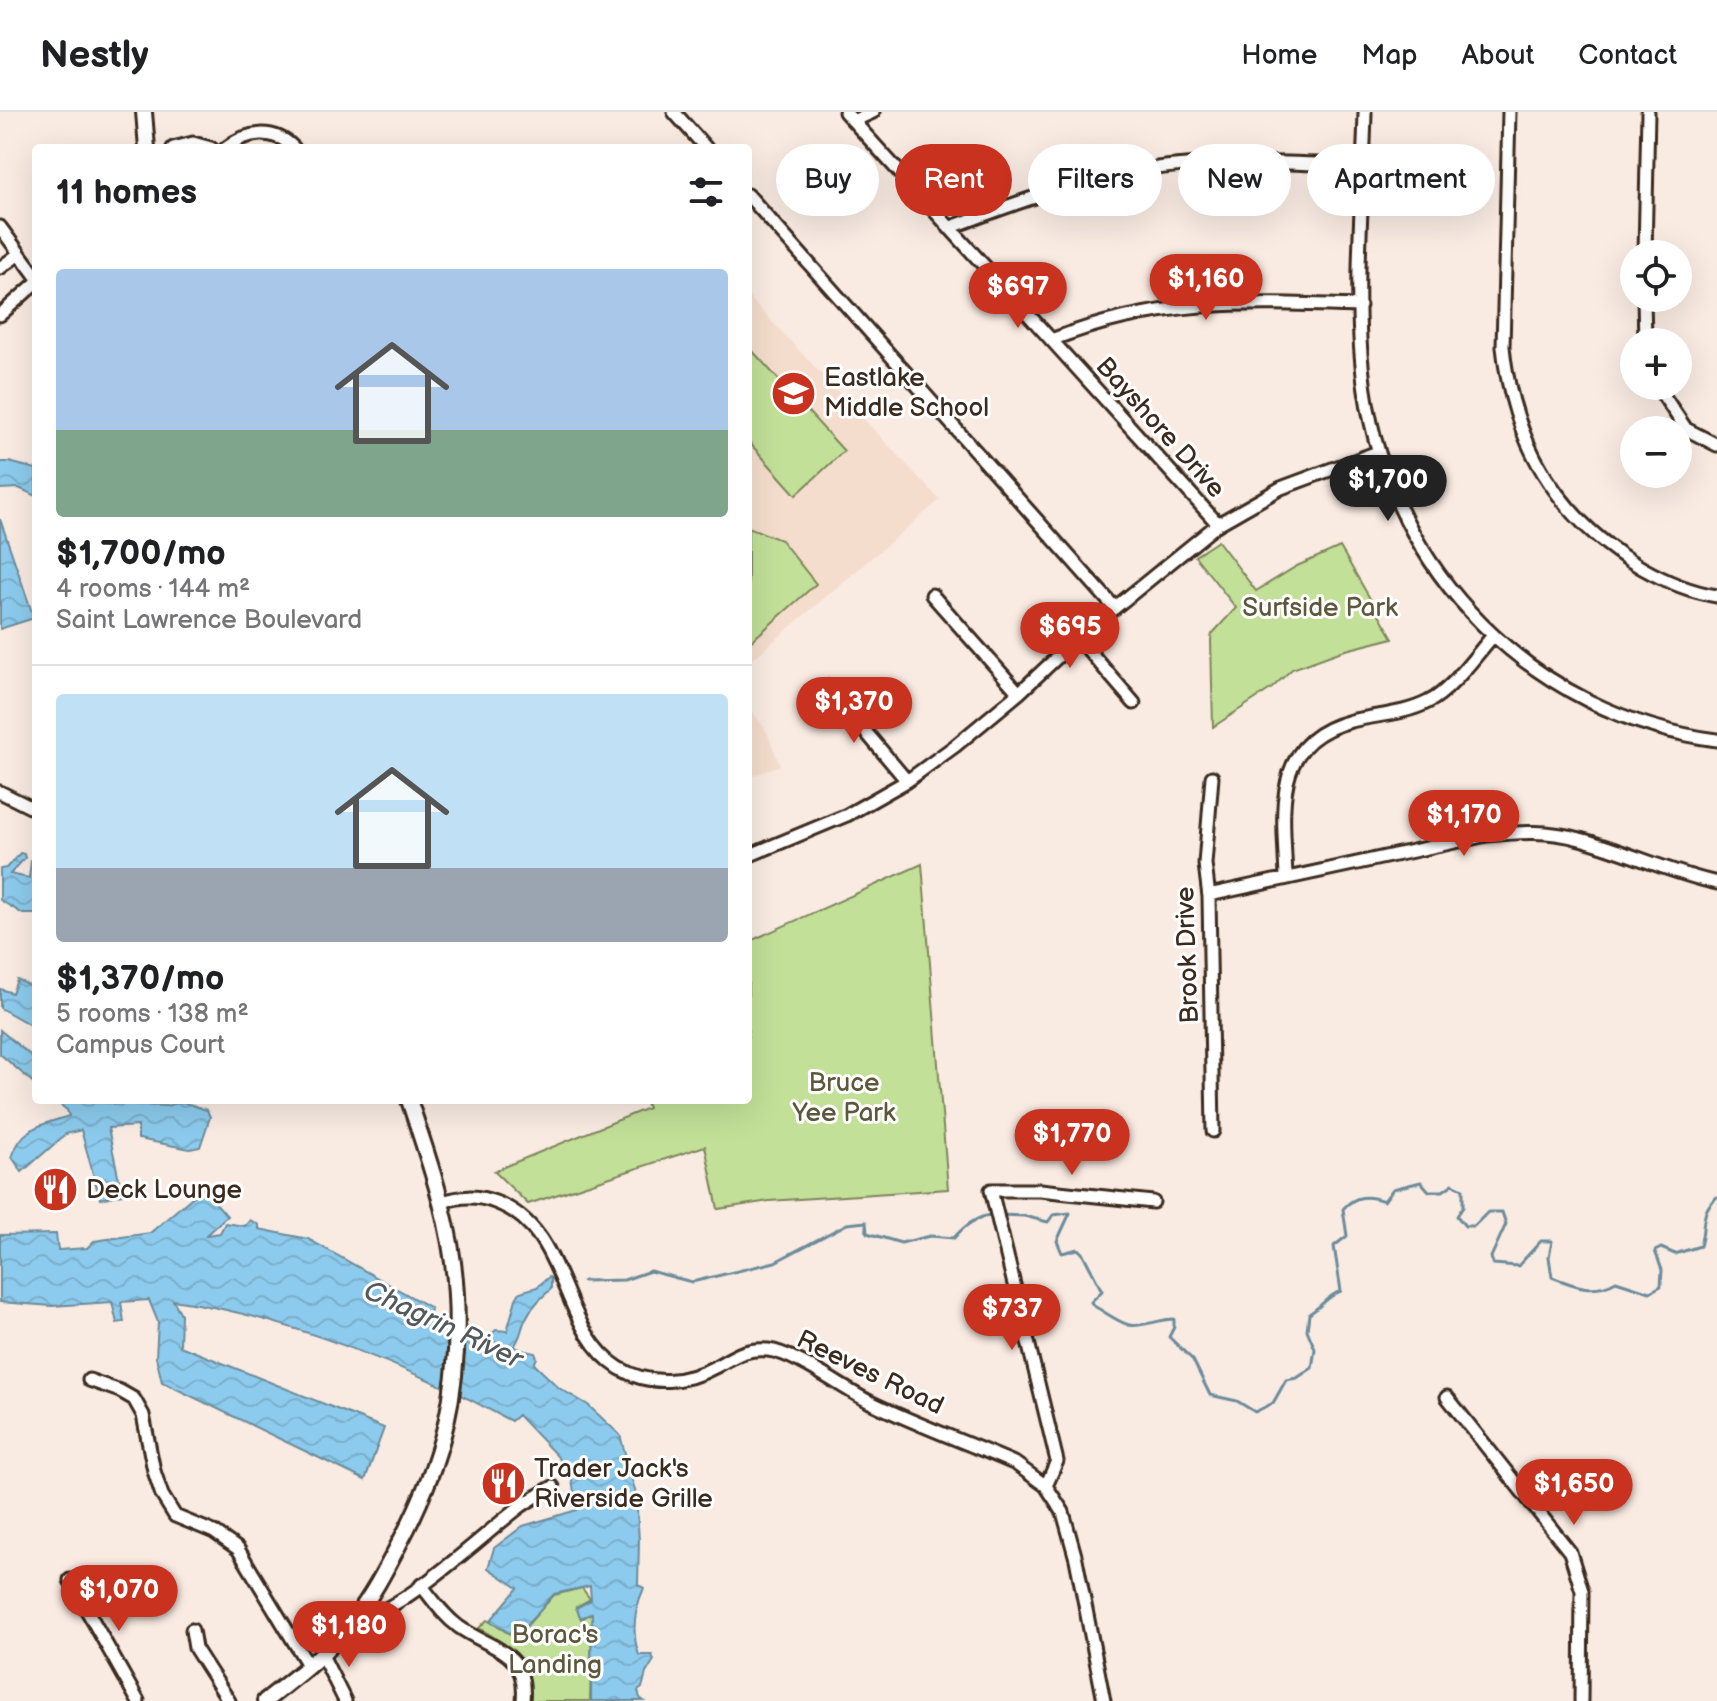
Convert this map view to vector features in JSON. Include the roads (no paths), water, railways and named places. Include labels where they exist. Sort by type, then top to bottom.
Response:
[{"type":"main road","points":[[144,112],[147,144]]},
{"type":"main road","points":[[267,1700],[354,1620],[383,1575],[421,1502],[445,1435],[455,1380],[456,1293],[442,1202],[410,1104]]},
{"type":"street","points":[[674,112],[702,144]]},
{"type":"street","points":[[849,116],[873,112]]},
{"type":"street","points":[[1364,144],[1365,112]]},
{"type":"street","points":[[1509,112],[1503,347],[1506,377],[1520,429],[1545,477],[1589,530],[1620,555],[1658,577],[1717,596]]},
{"type":"street","points":[[1645,240],[1648,112]]},
{"type":"street","name":"Bayshore Drive","points":[[849,116],[1218,524]]},
{"type":"street","points":[[233,144],[251,134],[263,133],[284,139],[290,144]]},
{"type":"street","points":[[949,228],[1008,205],[1080,183],[1145,169],[1232,162],[1307,164]]},
{"type":"street","points":[[752,200],[1115,608]]},
{"type":"street","points":[[1363,216],[1360,306],[1365,390],[1378,452],[1396,498],[1432,565],[1492,637],[1573,694],[1657,727],[1717,740]]},
{"type":"street","points":[[0,227],[32,271]]},
{"type":"street","points":[[0,268],[19,254]]},
{"type":"street","points":[[0,315],[32,287]]},
{"type":"street","points":[[1051,340],[1093,324],[1150,311],[1227,302],[1360,306]]},
{"type":"street","points":[[1666,400],[1686,429],[1717,445]]},
{"type":"street","points":[[752,854],[847,815],[907,781],[955,746],[1019,693],[1078,638],[1218,524],[1281,488],[1378,452]]},
{"type":"street","points":[[932,595],[1019,693]]},
{"type":"street","points":[[1286,878],[1284,789],[1295,758],[1316,736],[1333,727],[1430,702],[1492,637]]},
{"type":"street","points":[[1078,638],[1134,703]]},
{"type":"street","points":[[828,687],[907,781]]},
{"type":"street","name":"Brook Drive","points":[[1212,777],[1205,864],[1209,895],[1213,1131]]},
{"type":"street","points":[[0,792],[32,808]]},
{"type":"street","points":[[1209,895],[1487,835],[1536,833],[1580,838],[1675,872],[1717,883]]},
{"type":"street","points":[[1046,1486],[1057,1461],[991,1190],[1040,1190],[1153,1202]]},
{"type":"street","name":"Reeves Road","points":[[442,1202],[463,1196],[487,1199],[521,1216],[534,1228],[553,1258],[583,1325],[598,1350],[631,1374],[644,1380],[671,1382],[695,1376],[737,1353],[768,1350],[793,1357],[872,1403],[1016,1464],[1046,1486],[1063,1512],[1076,1559],[1104,1701]]},
{"type":"street","points":[[89,1380],[134,1399],[143,1415],[162,1495],[175,1516],[214,1532],[238,1549],[308,1665]]},
{"type":"street","points":[[1447,1397],[1570,1552],[1582,1591],[1581,1701]]},
{"type":"street","points":[[354,1620],[370,1619],[421,1585],[522,1506],[553,1487]]},
{"type":"street","points":[[70,1580],[138,1701]]},
{"type":"street","points":[[421,1585],[445,1616],[504,1651],[517,1665],[524,1680],[523,1701]]},
{"type":"street","points":[[192,1630],[195,1648],[229,1701]]},
{"type":"street","points":[[321,1653],[345,1701]]},
{"type":"water","points":[[0,462],[32,468],[32,494],[19,488],[0,489]]},
{"type":"water","points":[[0,519],[32,619],[0,629]]},
{"type":"water","points":[[20,853],[24,854],[25,858],[10,874],[29,878],[32,861],[32,914],[23,914],[0,900],[0,869],[6,868]]},
{"type":"water","points":[[17,980],[32,986],[32,1026],[0,1008],[0,989],[12,993]]},
{"type":"water","points":[[0,1030],[32,1057],[32,1082],[0,1054]]},
{"type":"water","points":[[59,1104],[189,1104],[207,1110],[210,1117],[200,1147],[190,1149],[138,1139],[138,1126],[108,1128],[122,1194],[100,1199],[81,1130],[66,1134],[22,1172],[12,1157],[27,1133],[69,1116]]},
{"type":"water","name":"Chagrin River","points":[[203,1188],[227,1216],[206,1235],[220,1233],[225,1223],[245,1226],[250,1220],[259,1225],[259,1229],[308,1239],[431,1308],[429,1319],[469,1336],[488,1337],[496,1330],[507,1331],[520,1292],[537,1287],[551,1278],[551,1289],[530,1311],[514,1346],[535,1353],[537,1358],[534,1364],[559,1388],[588,1405],[620,1435],[636,1494],[638,1585],[644,1588],[636,1613],[635,1638],[639,1655],[652,1655],[654,1660],[638,1691],[644,1701],[591,1701],[592,1613],[581,1618],[576,1608],[591,1600],[590,1586],[554,1594],[516,1637],[490,1621],[518,1588],[488,1568],[494,1548],[523,1526],[577,1510],[572,1480],[557,1456],[518,1415],[511,1421],[433,1382],[303,1331],[259,1318],[173,1300],[181,1314],[180,1346],[384,1428],[365,1480],[162,1382],[156,1357],[158,1322],[149,1300],[121,1302],[124,1322],[117,1323],[112,1302],[52,1306],[0,1302],[0,1235],[56,1234],[58,1250],[87,1248],[94,1241],[150,1233]]},
{"type":"waterway","points":[[999,1215],[1024,1216],[1048,1222],[1053,1215],[1070,1213],[1057,1241],[1062,1253],[1078,1249],[1083,1254],[1102,1291],[1091,1302],[1094,1306],[1129,1325],[1174,1319],[1169,1337],[1193,1360],[1210,1395],[1237,1401],[1255,1412],[1273,1403],[1286,1380],[1297,1378],[1312,1368],[1315,1349],[1307,1330],[1309,1314],[1341,1291],[1334,1246],[1347,1236],[1343,1209],[1357,1199],[1367,1197],[1384,1201],[1393,1189],[1421,1182],[1429,1191],[1443,1191],[1453,1184],[1463,1189],[1463,1207],[1457,1216],[1465,1226],[1474,1226],[1488,1212],[1502,1212],[1506,1224],[1491,1257],[1493,1264],[1518,1266],[1541,1241],[1552,1241],[1549,1257],[1552,1277],[1592,1288],[1616,1281],[1650,1292],[1661,1286],[1662,1270],[1655,1251],[1661,1248],[1675,1254],[1700,1246],[1705,1214],[1717,1197]]},
{"type":"waterway","points":[[583,1281],[624,1280],[650,1271],[692,1282],[775,1262],[847,1224],[866,1222],[867,1233],[901,1243],[930,1236],[954,1238],[971,1223],[992,1215]]},
{"type":"place","name":"Eastlake Middle School","points":[[793,393]]},
{"type":"place","name":"Deck Lounge","points":[[55,1190]]},
{"type":"place","name":"Trader Jack's Riverside Grille","points":[[503,1484]]},
{"type":"park label","name":"Surfside Park","points":[[1320,608]]},
{"type":"park label","name":"Bruce Yee Park","points":[[844,1098]]},
{"type":"park label","name":"Borac's Landing","points":[[555,1650]]}]
